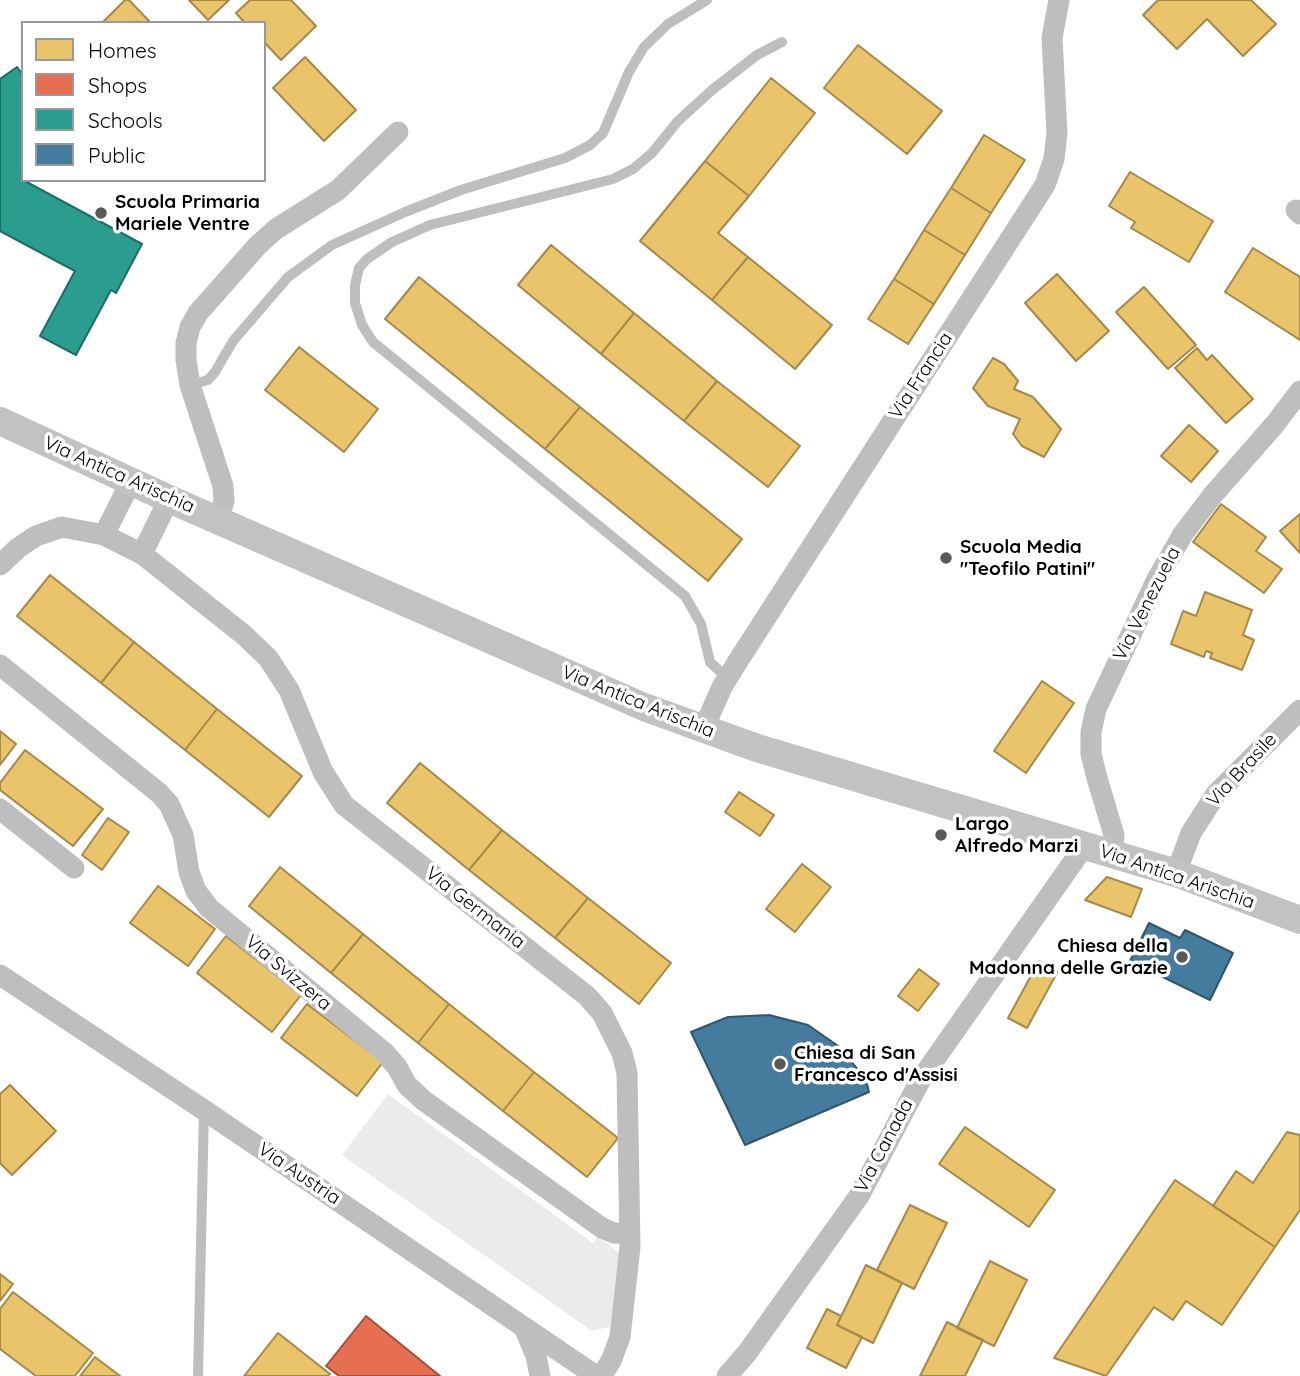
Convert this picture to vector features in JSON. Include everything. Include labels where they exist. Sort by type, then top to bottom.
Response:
[{"type":"main road","name":"Via Antica Arischia","points":[[0,421],[169,499],[644,707],[703,730],[1176,873],[1300,920]]},
{"type":"street","name":"Via Francia","points":[[703,730],[727,678],[1045,185],[1054,159],[1057,133],[1052,38],[1059,0]]},
{"type":"street","points":[[219,520],[224,500],[223,486],[190,385],[186,343],[190,327],[198,313],[275,229],[338,190],[398,132]]},
{"type":"street","name":"Via Venezuela","points":[[1098,849],[1114,835],[1091,754],[1091,732],[1096,709],[1157,579],[1183,534],[1300,390]]},
{"type":"street","points":[[104,535],[131,481]]},
{"type":"street","points":[[142,554],[169,499]]},
{"type":"street","name":"Via Germania","points":[[0,565],[18,548],[54,529],[70,528],[104,535],[142,554],[244,635],[268,658],[289,690],[323,772],[344,805],[586,996],[602,1013],[622,1053],[627,1073],[629,1234],[620,1337],[611,1361],[599,1376]]},
{"type":"street","name":"Via Svizzera","points":[[0,665],[159,793],[169,804],[183,835],[189,872],[196,891],[209,908],[384,1052],[397,1066],[407,1085],[422,1100],[602,1228],[614,1233],[629,1234]]},
{"type":"street","name":"Via Brasile","points":[[1176,873],[1191,833],[1216,794],[1300,710]]},
{"type":"street","points":[[0,809],[74,868]]},
{"type":"street","name":"Via Canada","points":[[727,1376],[747,1353],[859,1196],[921,1079],[1098,849]]},
{"type":"street","name":"Via Austria","points":[[0,975],[599,1376]]},
{"type":"street","points":[[524,1327],[536,1356],[540,1376]]},
{"type":"lane","points":[[190,385],[208,380],[233,341],[288,277],[332,246],[405,212],[461,190],[565,158],[590,145],[603,133],[629,72],[644,47],[668,24],[707,1]]},
{"type":"lane","points":[[727,678],[710,662],[701,624],[685,596],[373,342],[362,325],[355,303],[355,285],[359,268],[367,259],[392,242],[430,225],[613,179],[633,169],[652,153],[678,121],[712,90],[757,55],[782,42]]},
{"type":"lane","points":[[198,1376],[204,1110]]},
{"type":"shaded area","points":[[388,1094],[593,1243],[598,1237],[621,1254],[622,1324],[592,1331],[342,1155]]},
{"type":"building: Homes","points":[[125,0],[129,0],[149,21],[104,21]]},
{"type":"building: Homes","points":[[189,0],[229,0],[208,20]]},
{"type":"building: Homes","points":[[250,0],[291,0],[316,26],[281,60],[266,44],[266,21],[243,21],[236,13]]},
{"type":"building: Homes","points":[[1158,0],[1251,0],[1276,24],[1243,56],[1207,19],[1177,49],[1143,15]]},
{"type":"building: Homes","points":[[858,45],[942,111],[907,154],[824,88]]},
{"type":"building: Homes","points":[[305,57],[356,110],[324,141],[273,88]]},
{"type":"building: Homes","points":[[771,78],[815,113],[749,196],[705,161]]},
{"type":"building: Homes","points":[[984,135],[1025,160],[991,213],[951,188]]},
{"type":"building: Homes","points":[[705,161],[749,196],[718,233],[748,257],[712,300],[640,241]]},
{"type":"building: Homes","points":[[1130,172],[1213,221],[1189,262],[1131,228],[1135,222],[1109,206]]},
{"type":"building: Homes","points":[[951,188],[991,213],[965,255],[924,230]]},
{"type":"building: Homes","points":[[924,230],[965,255],[934,304],[894,279]]},
{"type":"building: Homes","points":[[551,245],[634,313],[601,354],[518,285]]},
{"type":"building: Homes","points":[[1253,248],[1300,277],[1300,340],[1225,292]]},
{"type":"building: Homes","points":[[748,257],[832,325],[795,369],[712,300]]},
{"type":"building: Homes","points":[[1057,274],[1109,331],[1076,361],[1025,303]]},
{"type":"building: Homes","points":[[419,277],[580,407],[545,449],[385,319]]},
{"type":"building: Homes","points":[[894,279],[934,304],[908,344],[868,319]]},
{"type":"building: Homes","points":[[1144,287],[1196,345],[1168,369],[1116,312]]},
{"type":"building: Homes","points":[[634,313],[717,381],[684,421],[601,354]]},
{"type":"building: Homes","points":[[299,347],[378,409],[344,452],[265,390]]},
{"type":"building: Homes","points":[[1197,348],[1207,360],[1212,355],[1253,399],[1226,423],[1175,368]]},
{"type":"building: Homes","points":[[993,358],[1004,364],[1018,381],[1014,389],[1033,397],[1061,429],[1044,457],[1022,446],[1013,434],[1020,419],[988,406],[973,388]]},
{"type":"building: Homes","points":[[717,381],[800,446],[768,487],[684,421]]},
{"type":"building: Homes","points":[[580,407],[742,539],[708,581],[545,449]]},
{"type":"building: Homes","points":[[1189,425],[1218,451],[1191,482],[1161,456]]},
{"type":"building: Homes","points":[[1221,504],[1266,537],[1256,551],[1282,569],[1264,593],[1193,542]]},
{"type":"building: Homes","points":[[1300,514],[1300,553],[1280,531]]},
{"type":"building: Homes","points":[[50,575],[134,642],[101,683],[17,616]]},
{"type":"building: Homes","points":[[1205,592],[1252,610],[1243,635],[1254,640],[1242,670],[1210,658],[1212,653],[1206,651],[1204,657],[1171,644],[1183,611],[1196,616]]},
{"type":"building: Homes","points":[[134,642],[217,709],[185,750],[101,683]]},
{"type":"building: Homes","points":[[1042,681],[1074,703],[1026,773],[994,751]]},
{"type":"building: Homes","points":[[217,709],[302,776],[269,817],[185,750]]},
{"type":"building: Homes","points":[[0,731],[16,744],[0,765]]},
{"type":"building: Homes","points":[[25,750],[103,809],[73,846],[0,790],[0,783]]},
{"type":"building: Homes","points":[[420,763],[502,830],[469,870],[387,803]]},
{"type":"building: Homes","points":[[739,792],[774,815],[760,836],[725,812]]},
{"type":"building: Homes","points":[[108,818],[129,832],[102,870],[82,855]]},
{"type":"building: Homes","points":[[502,830],[588,898],[555,938],[469,870]]},
{"type":"building: Homes","points":[[802,864],[831,887],[795,932],[766,909]]},
{"type":"building: Homes","points":[[280,867],[363,934],[331,973],[249,906]]},
{"type":"building: Homes","points":[[1107,877],[1142,889],[1131,917],[1085,900]]},
{"type":"building: Homes","points":[[158,886],[215,929],[188,966],[130,923]]},
{"type":"building: Homes","points":[[588,898],[671,963],[639,1004],[555,938]]},
{"type":"building: Homes","points":[[363,934],[449,1004],[418,1043],[331,973]]},
{"type":"building: Homes","points":[[226,936],[301,995],[272,1032],[197,973]]},
{"type":"building: Homes","points":[[1039,961],[1058,971],[1027,1028],[1008,1018]]},
{"type":"building: Homes","points":[[919,969],[939,984],[918,1011],[898,996]]},
{"type":"building: Homes","points":[[307,1004],[383,1062],[357,1096],[281,1038]]},
{"type":"building: Homes","points":[[449,1004],[534,1072],[503,1111],[418,1043]]},
{"type":"building: Homes","points":[[534,1072],[618,1138],[587,1177],[503,1111]]},
{"type":"building: Homes","points":[[10,1085],[56,1131],[12,1175],[0,1163],[0,1094]]},
{"type":"building: Homes","points":[[965,1127],[1055,1190],[1029,1227],[939,1164]]},
{"type":"building: Homes","points":[[1287,1132],[1300,1135],[1300,1210],[1275,1247],[1213,1206],[1236,1171],[1253,1183]]},
{"type":"building: Homes","points":[[1175,1180],[1275,1247],[1222,1325],[1186,1301],[1173,1320],[1154,1307],[1106,1376],[1054,1358]]},
{"type":"building: Homes","points":[[910,1205],[947,1223],[914,1289],[877,1270]]},
{"type":"building: Homes","points":[[990,1261],[1027,1280],[994,1346],[957,1328]]},
{"type":"building: Homes","points":[[866,1265],[902,1283],[873,1343],[837,1325]]},
{"type":"building: Homes","points":[[0,1274],[13,1284],[0,1301]]},
{"type":"building: Homes","points":[[13,1292],[93,1353],[75,1376],[36,1376],[0,1349],[0,1309]]},
{"type":"building: Homes","points":[[827,1309],[841,1316],[837,1325],[862,1337],[846,1368],[807,1348]]},
{"type":"building: Homes","points":[[947,1322],[983,1340],[965,1376],[920,1376]]},
{"type":"building: Homes","points":[[278,1333],[330,1374],[244,1376]]},
{"type":"building: Homes","points":[[95,1357],[120,1376],[80,1376]]},
{"type":"building: Shops","points":[[366,1316],[440,1376],[339,1376],[326,1366]]},
{"type":"building: Schools","points":[[17,67],[21,72],[21,182],[27,182],[142,244],[116,293],[111,290],[76,355],[40,336],[75,271],[0,231],[0,79]]},
{"type":"building: Public","name":"Chiesa della Madonna delle Grazie","points":[[1149,923],[1180,938],[1185,930],[1233,953],[1210,1000],[1130,961]]},
{"type":"building: Public","name":"Chiesa di San Francesco d'Assisi","points":[[769,1015],[808,1025],[841,1048],[866,1080],[869,1092],[745,1145],[691,1032],[728,1017]]},
{"type":"place","name":"Scuola Primaria Mariele Ventre","points":[[101,213]]},
{"type":"place","name":"Scuola Media \"Teofilo Patini\"","points":[[946,558]]},
{"type":"place","name":"Largo Alfredo Marzi","points":[[941,835]]},
{"type":"place","name":"Chiesa della Madonna delle Grazie","points":[[1182,957]]},
{"type":"place","name":"Chiesa di San Francesco d'Assisi","points":[[780,1064]]}]
